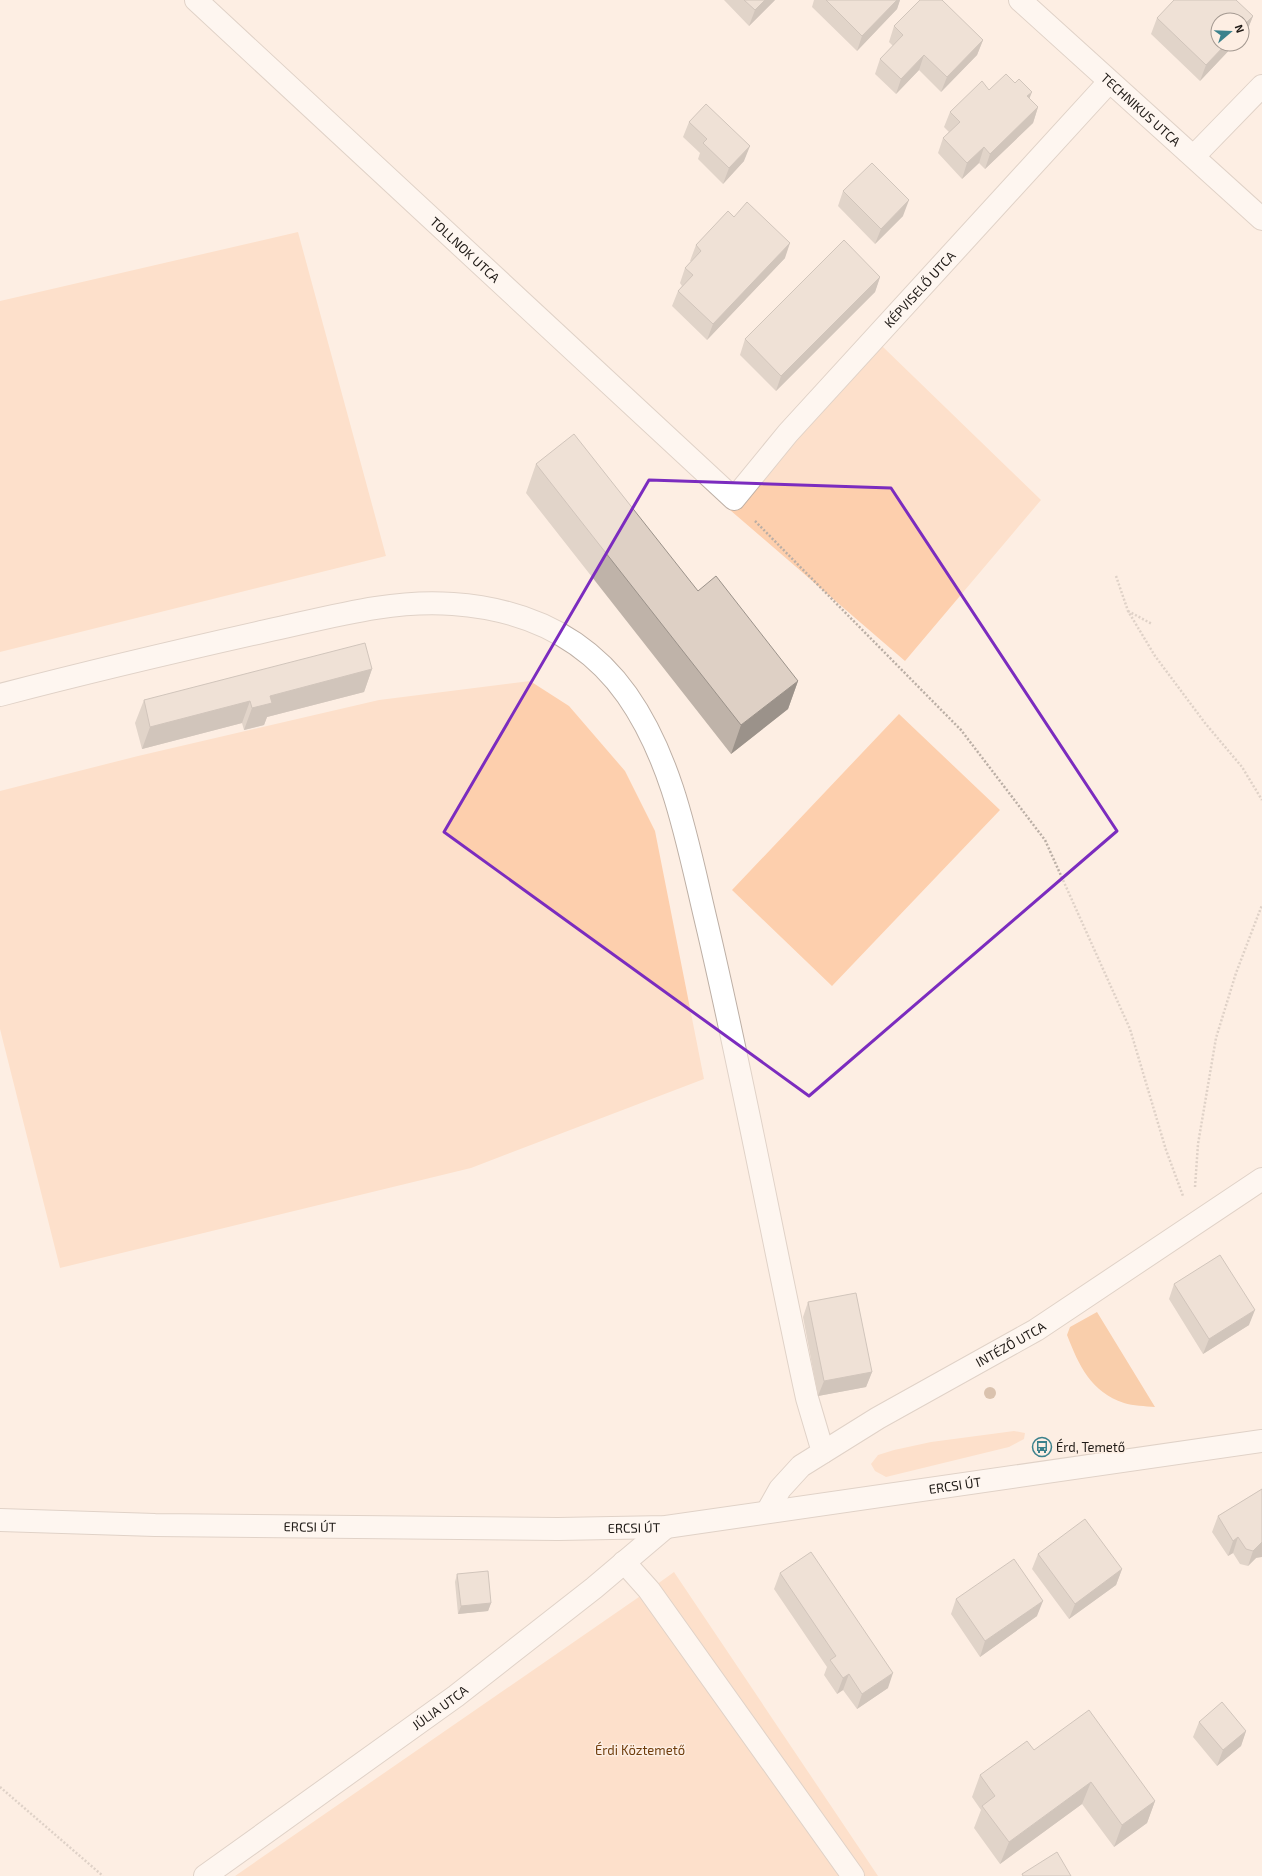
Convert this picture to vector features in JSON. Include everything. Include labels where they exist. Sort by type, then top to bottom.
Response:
[{"type":"street","name":"TOLLNOK UTCA","points":[[196,0],[734,499]]},
{"type":"street","name":"TECHNIKUS UTCA","points":[[1020,0],[1262,219]]},
{"type":"street","name":"KÉPVISELŐ UTCA","points":[[734,499],[788,433],[1109,82]]},
{"type":"street","points":[[1194,156],[1262,86]]},
{"type":"street","points":[[0,695],[133,661],[347,613],[394,605],[452,604],[514,614],[557,631],[595,658],[625,692],[651,733],[677,801],[717,969],[807,1398],[823,1452]]},
{"type":"street","name":"INTÉZŐ UTCA","points":[[767,1512],[780,1489],[801,1466],[878,1418],[1036,1330],[1262,1179]]},
{"type":"street","name":"ERCSI ÚT","points":[[0,1520],[170,1525],[550,1529],[666,1527],[1262,1441]]},
{"type":"street","name":"JÚLIA UTCA","points":[[205,1876],[456,1696],[594,1588],[666,1527]]},
{"type":"street","points":[[624,1562],[649,1590],[853,1876]]},
{"type":"path","points":[[734,499],[961,730],[1045,840],[1130,1029],[1166,1150],[1193,1225]]},
{"type":"path","points":[[1116,576],[1128,611],[1155,656],[1205,723],[1242,767],[1262,800]]},
{"type":"path","points":[[1128,611],[1152,624]]},
{"type":"path","points":[[1193,1225],[1198,1144],[1216,1038],[1236,973],[1262,905]]},
{"type":"path","points":[[0,1787],[103,1876]]},
{"type":"highlighted area","points":[[649,480],[891,488],[1117,831],[809,1096],[444,832]]},
{"type":"green space","points":[[298,232],[386,556],[0,652],[0,301]]},
{"type":"green space","points":[[882,346],[1041,500],[905,661],[730,510]]},
{"type":"green space","points":[[530,681],[569,706],[625,771],[655,831],[704,1079],[471,1168],[60,1268],[0,1029],[0,791],[138,756],[379,700]]},
{"type":"green space","points":[[899,714],[1000,810],[832,986],[732,890]]},
{"type":"green space","points":[[1014,1431],[1025,1433],[1024,1439],[1009,1447],[886,1477],[875,1471],[871,1464],[878,1455],[894,1450],[931,1442]]},
{"type":"green space","name":"Érdi Köztemető","points":[[674,1572],[878,1876],[235,1876],[649,1590]]},
{"type":"shaded area","points":[[1097,1312],[1155,1407],[1128,1404],[1113,1398],[1095,1385],[1082,1367],[1067,1335],[1070,1327]]},
{"type":"building","points":[[744,0],[765,0],[755,10]]},
{"type":"building","points":[[826,0],[897,0],[862,36]]},
{"type":"building","points":[[920,0],[942,0],[983,40],[947,77],[924,55],[901,79],[880,59],[903,35],[894,26]]},
{"type":"building","points":[[1174,0],[1236,0],[1249,12],[1210,12],[1210,52],[1218,52],[1206,65],[1157,18]]},
{"type":"building","points":[[1006,74],[1015,83],[1019,79],[1032,92],[1027,96],[1038,107],[990,154],[984,147],[967,163],[943,138],[960,122],[950,112],[982,81],[989,90]]},
{"type":"building","points":[[706,104],[750,146],[729,168],[703,143],[707,139],[689,122]]},
{"type":"building","points":[[872,163],[909,200],[881,229],[843,191]]},
{"type":"building","points":[[747,202],[790,243],[713,324],[678,291],[693,275],[685,268],[701,251],[696,245],[728,211],[734,217]]},
{"type":"building","points":[[844,240],[880,277],[781,376],[745,339]]},
{"type":"building","points":[[574,434],[698,591],[716,576],[798,681],[741,725],[536,464]]},
{"type":"building","points":[[365,643],[372,669],[270,696],[272,703],[252,708],[250,701],[150,727],[144,700]]},
{"type":"building","points":[[1220,1255],[1255,1310],[1209,1339],[1174,1284]]},
{"type":"building","points":[[856,1293],[872,1372],[824,1381],[808,1302]]},
{"type":"building","points":[[1262,1489],[1262,1542],[1253,1551],[1246,1549],[1238,1537],[1233,1541],[1218,1516]]},
{"type":"building","points":[[1085,1519],[1122,1569],[1075,1604],[1038,1554]]},
{"type":"building","points":[[811,1552],[893,1673],[862,1694],[849,1674],[843,1678],[830,1660],[836,1656],[780,1573]]},
{"type":"building","points":[[1014,1559],[1043,1601],[985,1641],[956,1599]]},
{"type":"building","points":[[488,1571],[491,1603],[461,1606],[457,1574]]},
{"type":"building","points":[[1222,1702],[1246,1731],[1223,1750],[1199,1722]]},
{"type":"building","points":[[1089,1710],[1155,1801],[1122,1825],[1091,1782],[1009,1842],[982,1806],[995,1796],[980,1775],[1027,1741],[1034,1750]]},
{"type":"building","points":[[1057,1852],[1071,1876],[1023,1876],[1022,1874]]},
{"type":"place","name":"Érd, Temető","points":[[1042,1447]]}]
